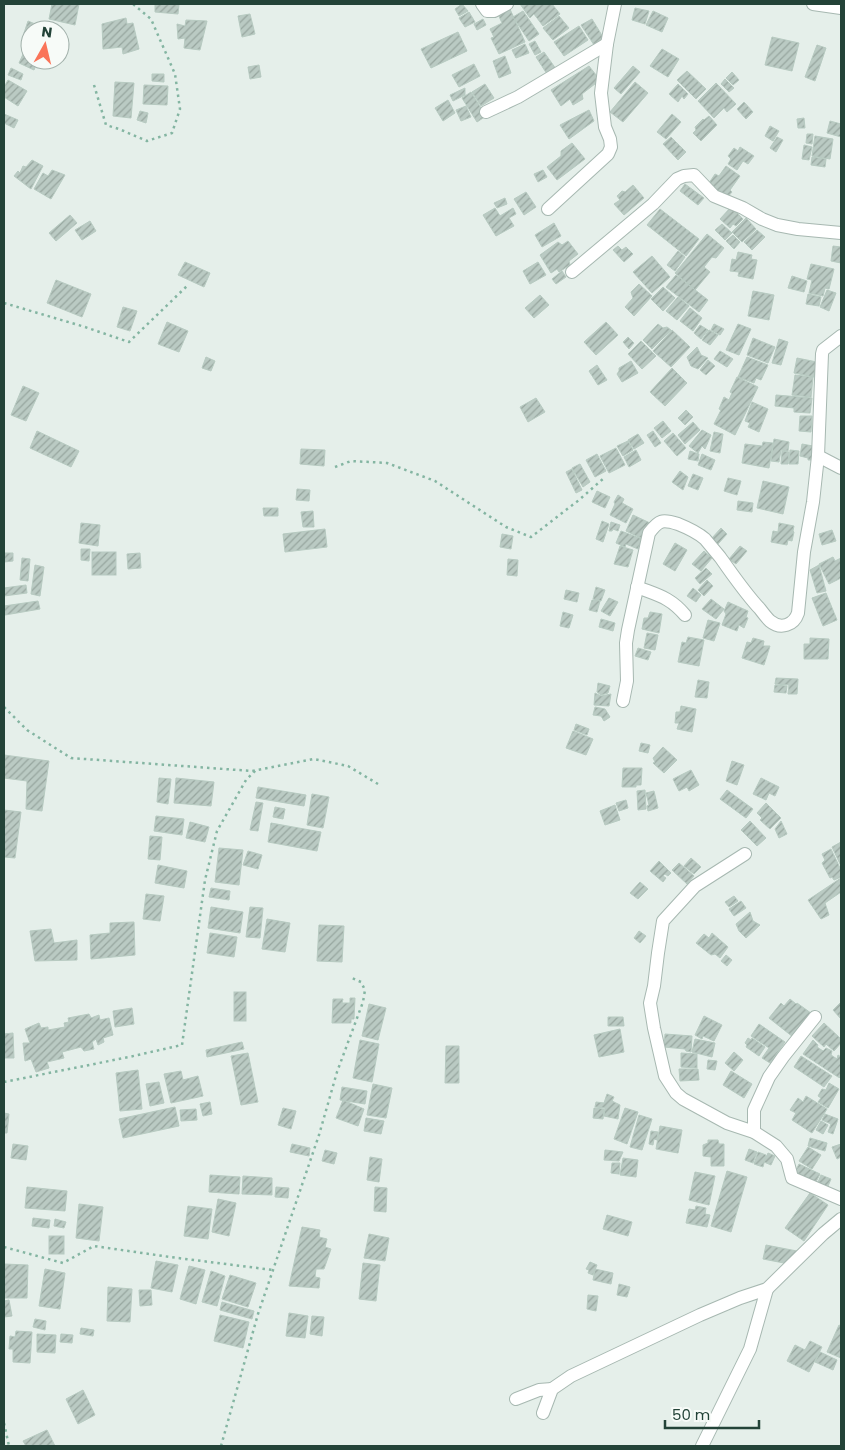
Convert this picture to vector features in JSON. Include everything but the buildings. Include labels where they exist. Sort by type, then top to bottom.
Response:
[{"type":"street","points":[[482,4],[487,11],[494,11],[507,4]]},
{"type":"street","points":[[548,209],[608,154],[611,147],[605,127],[601,93],[607,44],[615,4]]},
{"type":"street","points":[[813,4],[841,8]]},
{"type":"street","points":[[486,112],[518,97],[607,44]]},
{"type":"street","points":[[572,272],[653,204],[677,179],[684,176],[694,175],[714,196],[777,225],[841,233]]},
{"type":"street","points":[[623,702],[627,681],[626,643],[637,586],[649,533],[660,522],[668,521],[688,528],[706,540],[746,593],[771,622],[784,626],[796,619],[818,456],[822,354],[823,350],[841,336]]},
{"type":"street","points":[[818,456],[841,468]]},
{"type":"street","points":[[637,586],[669,599],[685,615]]},
{"type":"street","points":[[745,854],[694,886],[663,921],[650,1003],[665,1076],[682,1099],[727,1123],[754,1132],[776,1146],[787,1159],[792,1178],[841,1199]]},
{"type":"street","points":[[754,1132],[754,1110],[769,1077],[782,1057],[815,1017]]},
{"type":"street","points":[[516,1399],[539,1390],[552,1389],[571,1376],[700,1315],[767,1289],[841,1219]]},
{"type":"street","points":[[702,1446],[750,1349],[767,1289]]},
{"type":"street","points":[[543,1413],[552,1389]]},
{"type":"path","points":[[94,85],[106,125],[147,141],[172,133],[180,109],[175,74],[151,19],[133,4]]},
{"type":"path","points":[[4,303],[129,342],[188,285]]},
{"type":"path","points":[[335,467],[351,461],[387,463],[435,481],[506,527],[531,537],[604,478]]},
{"type":"path","points":[[4,707],[27,730],[71,758],[256,770],[314,759],[348,766],[378,784]]},
{"type":"path","points":[[4,1082],[182,1045],[205,880],[217,830],[246,780],[256,770]]},
{"type":"path","points":[[221,1446],[258,1314],[319,1135],[337,1072],[364,1002],[365,990],[361,982],[352,978]]},
{"type":"path","points":[[4,1247],[63,1263],[94,1246],[273,1270]]},
{"type":"path","points":[[4,1423],[9,1446]]}]
